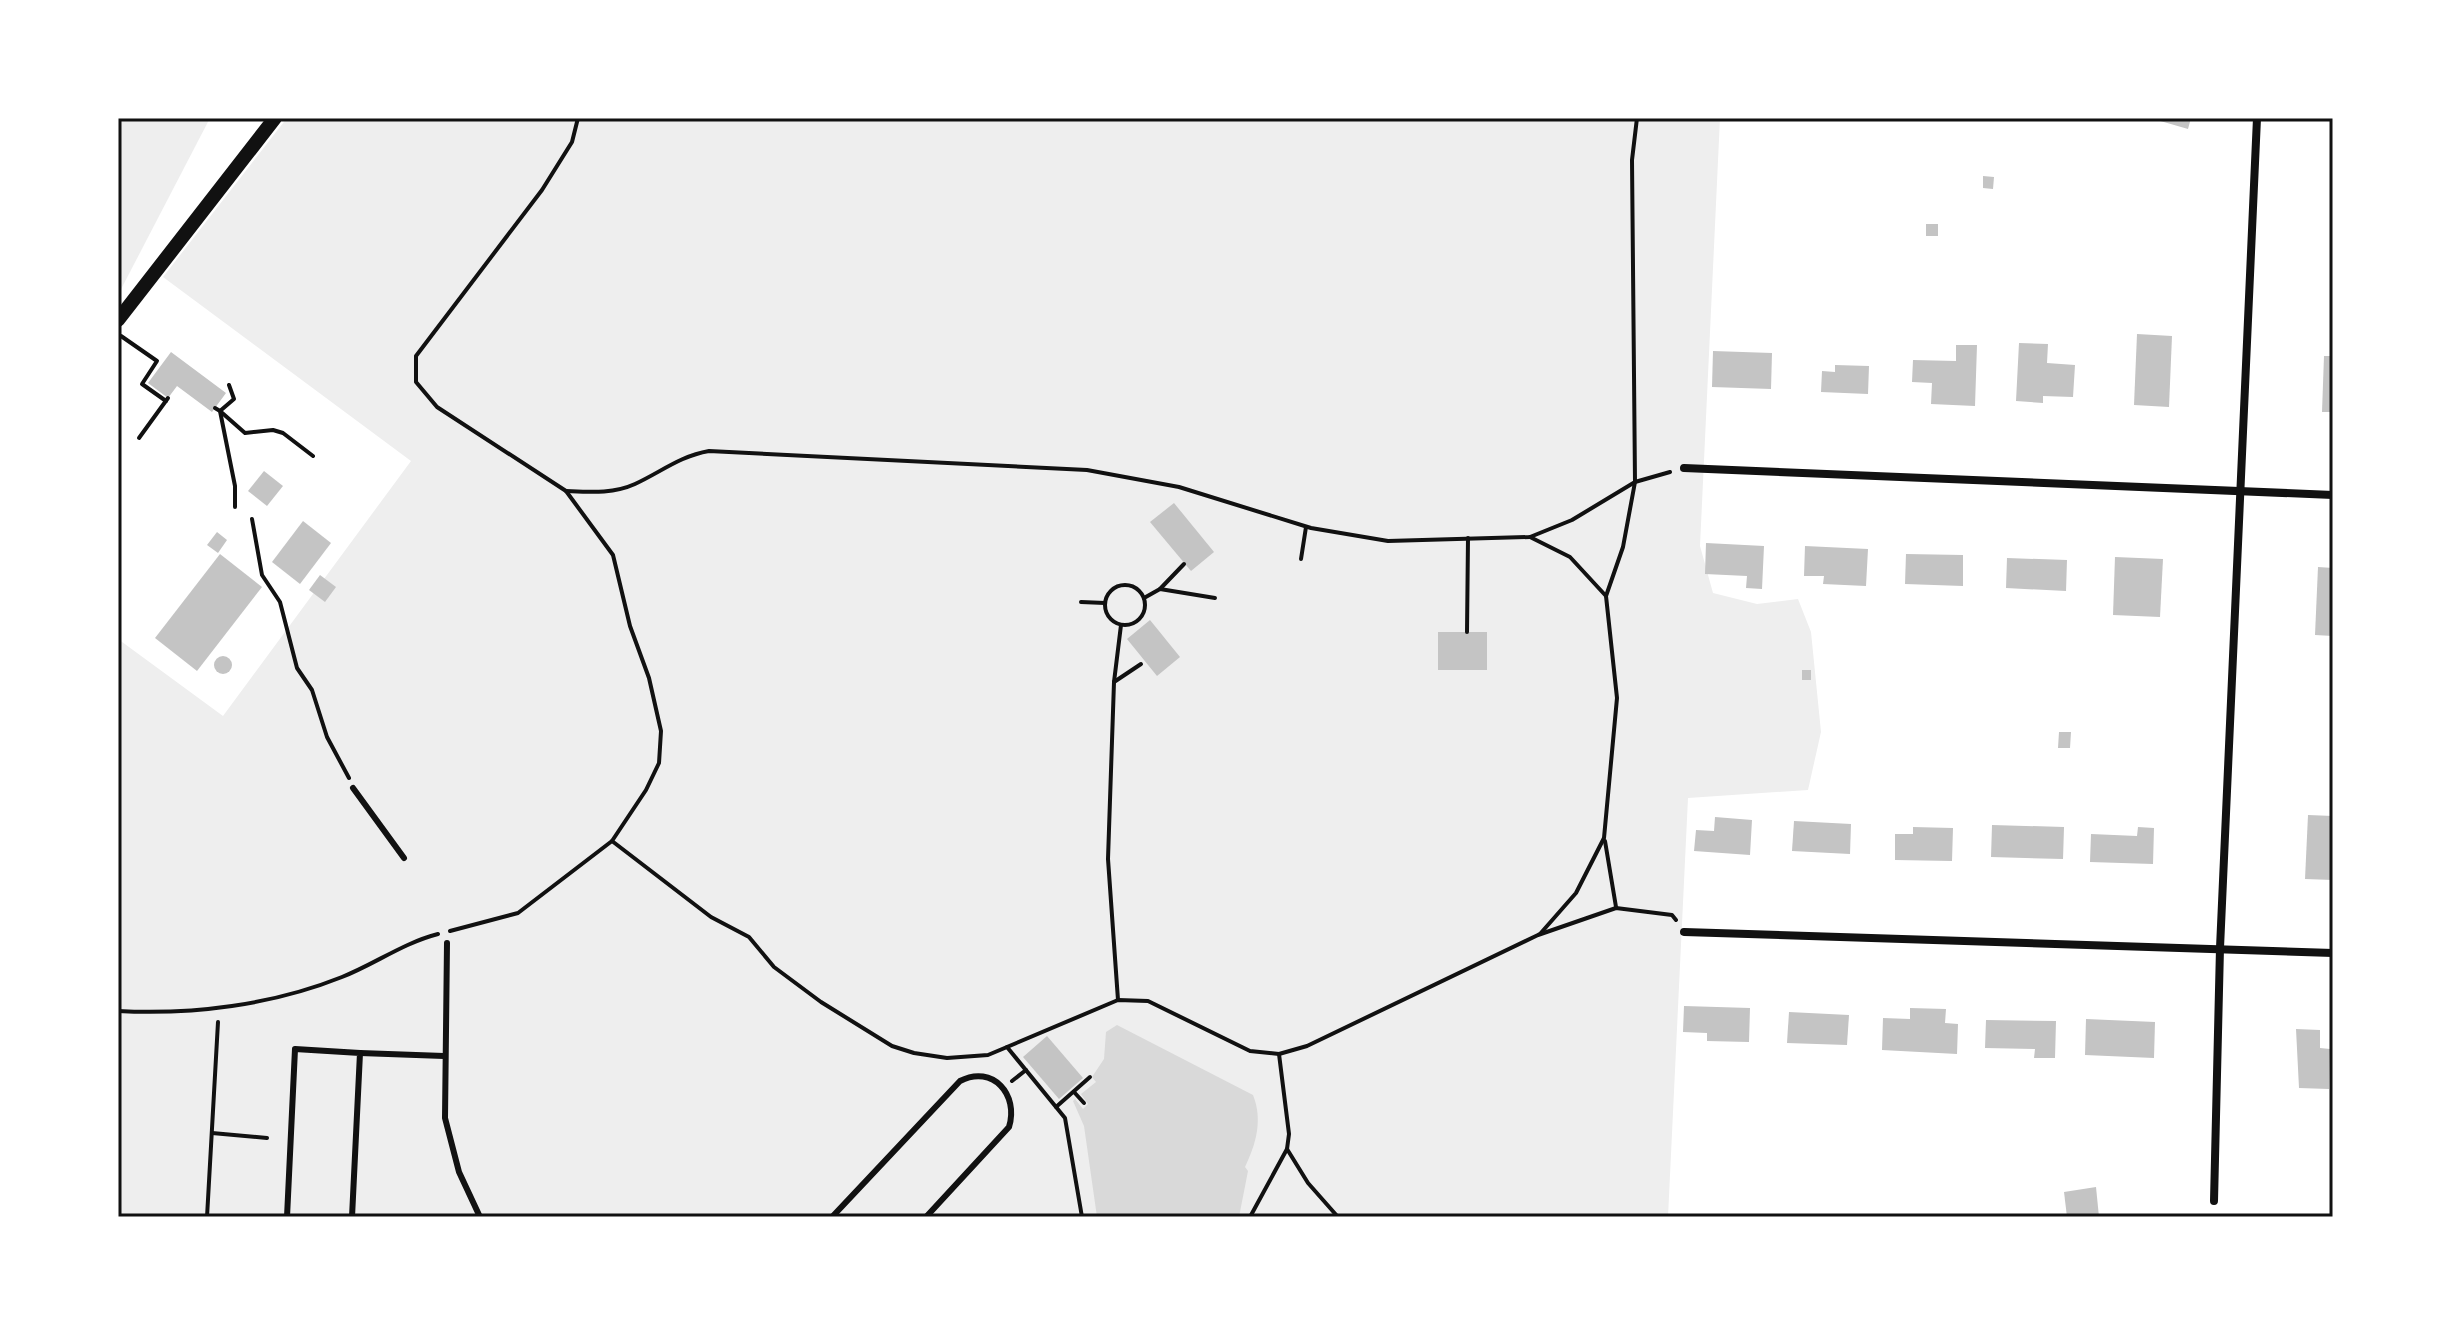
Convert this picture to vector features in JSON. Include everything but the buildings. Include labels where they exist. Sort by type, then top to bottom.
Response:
[{"type":"street","points":[[118,320],[275,118]]},
{"type":"street","points":[[2214,1201],[2220,948],[2257,118]]},
{"type":"street","points":[[1684,468],[2333,495]]},
{"type":"street","points":[[1684,932],[2333,953]]},
{"type":"lane","points":[[353,788],[404,858]]},
{"type":"lane","points":[[447,943],[445,1118],[459,1172],[480,1217]]},
{"type":"lane","points":[[287,1217],[295,1049],[444,1056]]},
{"type":"lane","points":[[352,1217],[360,1053]]},
{"type":"lane","points":[[832,1217],[960,1081],[983,1077],[996,1081],[1010,1098],[1013,1113],[1009,1127],[926,1217]]},
{"type":"path","points":[[118,1011],[184,1012],[226,1007],[320,985],[424,938],[518,913],[612,841],[646,790],[659,763],[661,731],[613,555],[566,491],[437,407],[416,382],[416,356],[542,190],[572,142],[578,118]]},
{"type":"path","points":[[1616,908],[1604,838],[1617,698],[1606,596],[1623,547],[1635,482],[1632,160],[1637,118]]},
{"type":"path","points":[[118,334],[160,362],[142,384],[167,400],[139,438]]},
{"type":"path","points":[[217,410],[234,399],[229,385]]},
{"type":"path","points":[[217,410],[245,433],[273,430],[283,433],[313,456]]},
{"type":"path","points":[[217,410],[235,486],[235,507]]},
{"type":"path","points":[[566,491],[603,493],[633,485],[686,455],[709,451],[1087,470],[1179,487],[1306,527],[1388,541],[1530,537],[1572,520],[1635,482],[1684,468]]},
{"type":"path","points":[[252,519],[262,575],[280,602],[297,668],[312,690],[327,737],[353,788]]},
{"type":"path","points":[[1301,559],[1306,527]]},
{"type":"path","points":[[1530,537],[1570,557],[1606,596]]},
{"type":"path","points":[[1467,632],[1468,538]]},
{"type":"path","points":[[1144,598],[1160,589],[1184,564]]},
{"type":"path","points":[[1121,586],[1133,587],[1144,598],[1143,614],[1133,624],[1121,625],[1108,617],[1105,603],[1110,592],[1121,586]]},
{"type":"path","points":[[1160,589],[1215,598]]},
{"type":"path","points":[[1081,602],[1105,603]]},
{"type":"path","points":[[1133,624],[1138,630]]},
{"type":"path","points":[[1118,1000],[1108,859],[1114,682],[1121,625]]},
{"type":"path","points":[[1114,682],[1141,664]]},
{"type":"path","points":[[1538,935],[1576,893],[1604,838]]},
{"type":"path","points":[[612,841],[711,917],[749,937],[774,967],[821,1002],[892,1046],[947,1058],[988,1055],[1118,1000],[1148,1001],[1250,1051],[1279,1054],[1307,1046],[1538,935],[1616,908],[1672,915],[1684,932]]},
{"type":"path","points":[[207,1217],[218,1022]]},
{"type":"path","points":[[1007,1047],[1065,1118],[1082,1217]]},
{"type":"path","points":[[1250,1217],[1287,1149],[1289,1134],[1279,1054]]},
{"type":"path","points":[[1056,1107],[1090,1077]]},
{"type":"path","points":[[1074,1092],[1084,1103]]},
{"type":"path","points":[[212,1133],[267,1138]]},
{"type":"path","points":[[1287,1149],[1308,1183],[1338,1217]]},
{"type":"shaded area","points":[[118,118],[210,118],[118,295]]},
{"type":"shaded area","points":[[287,118],[1720,118],[1700,546],[1713,593],[1757,604],[1798,599],[1811,632],[1821,732],[1808,790],[1688,798],[1668,1217],[118,1217],[118,639],[223,716],[411,461],[163,277]]},
{"type":"shaded area","points":[[1117,1025],[1253,1095],[1258,1114],[1257,1132],[1245,1167],[1248,1171],[1239,1217],[1097,1217],[1084,1126],[1073,1101],[1075,1099],[1083,1109],[1088,1104],[1081,1094],[1096,1082],[1092,1077],[1104,1059],[1106,1032]]}]
